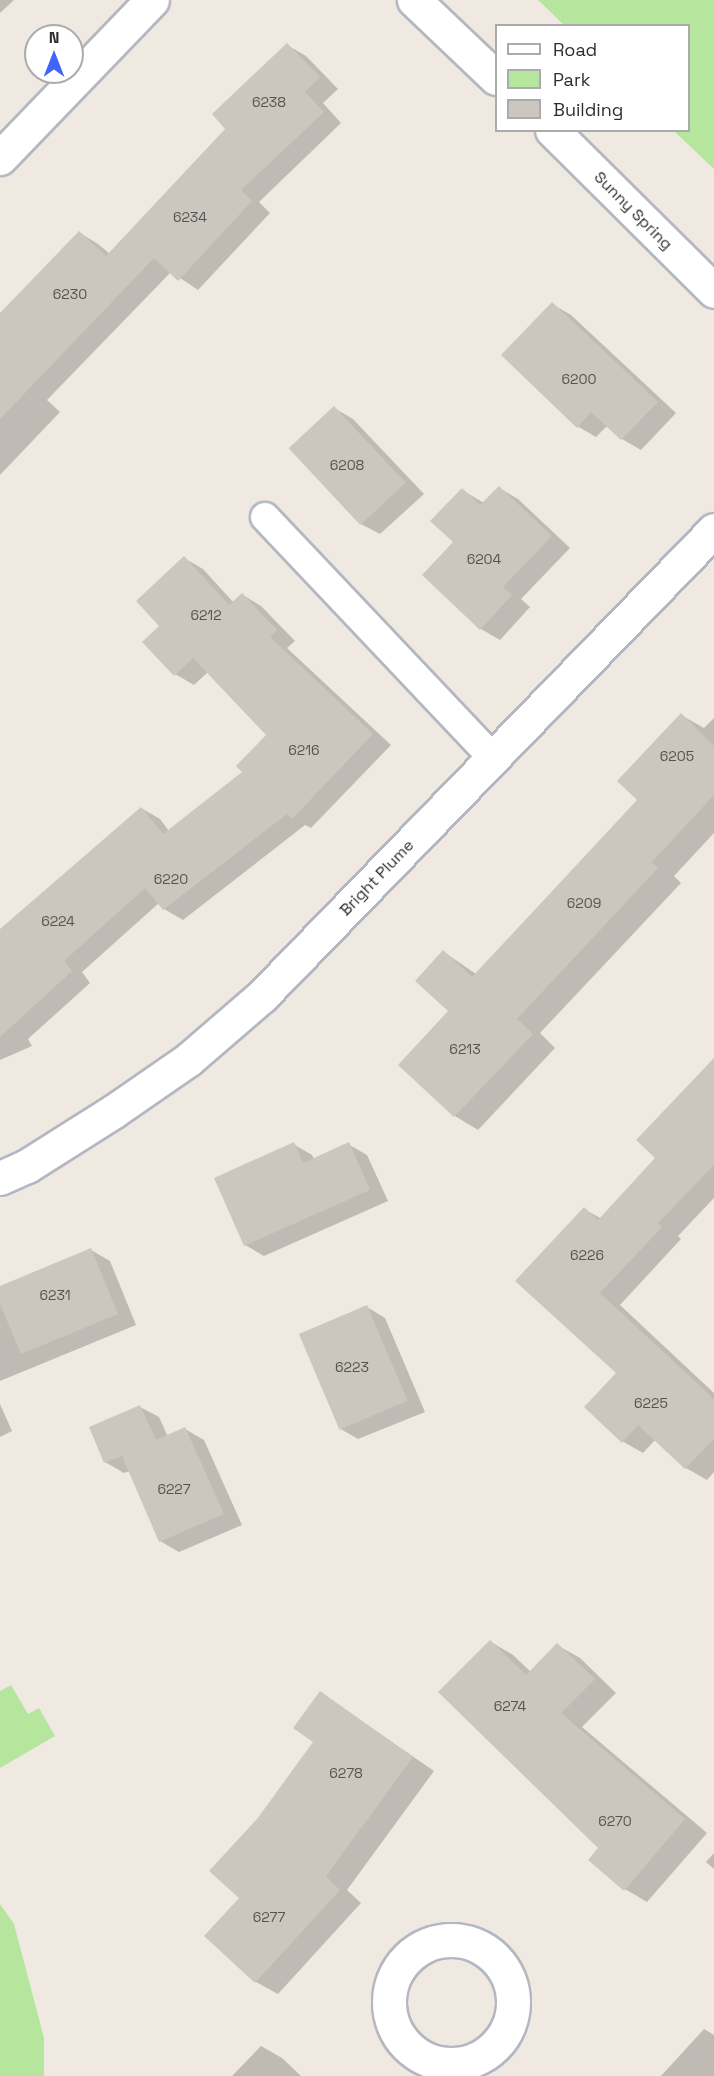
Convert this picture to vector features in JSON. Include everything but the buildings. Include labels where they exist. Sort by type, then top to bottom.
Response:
[{"type":"street","points":[[0,158],[152,0]]},
{"type":"street","points":[[414,0],[495,77]]},
{"type":"street","name":"Sunny Spring","points":[[554,132],[714,291]]},
{"type":"street","name":"Bright Plume","points":[[0,1178],[27,1166],[189,1059],[262,996],[714,530]]},
{"type":"lane","points":[[265,518],[494,758]]},
{"type":"green space","points":[[538,0],[714,0],[714,169],[675,132],[690,132],[690,24],[563,24]]},
{"type":"green space","points":[[11,1685],[28,1714],[39,1708],[55,1736],[0,1768],[0,1691]]},
{"type":"green space","points":[[0,1904],[14,1924],[44,2038],[44,2076],[0,2076]]}]
